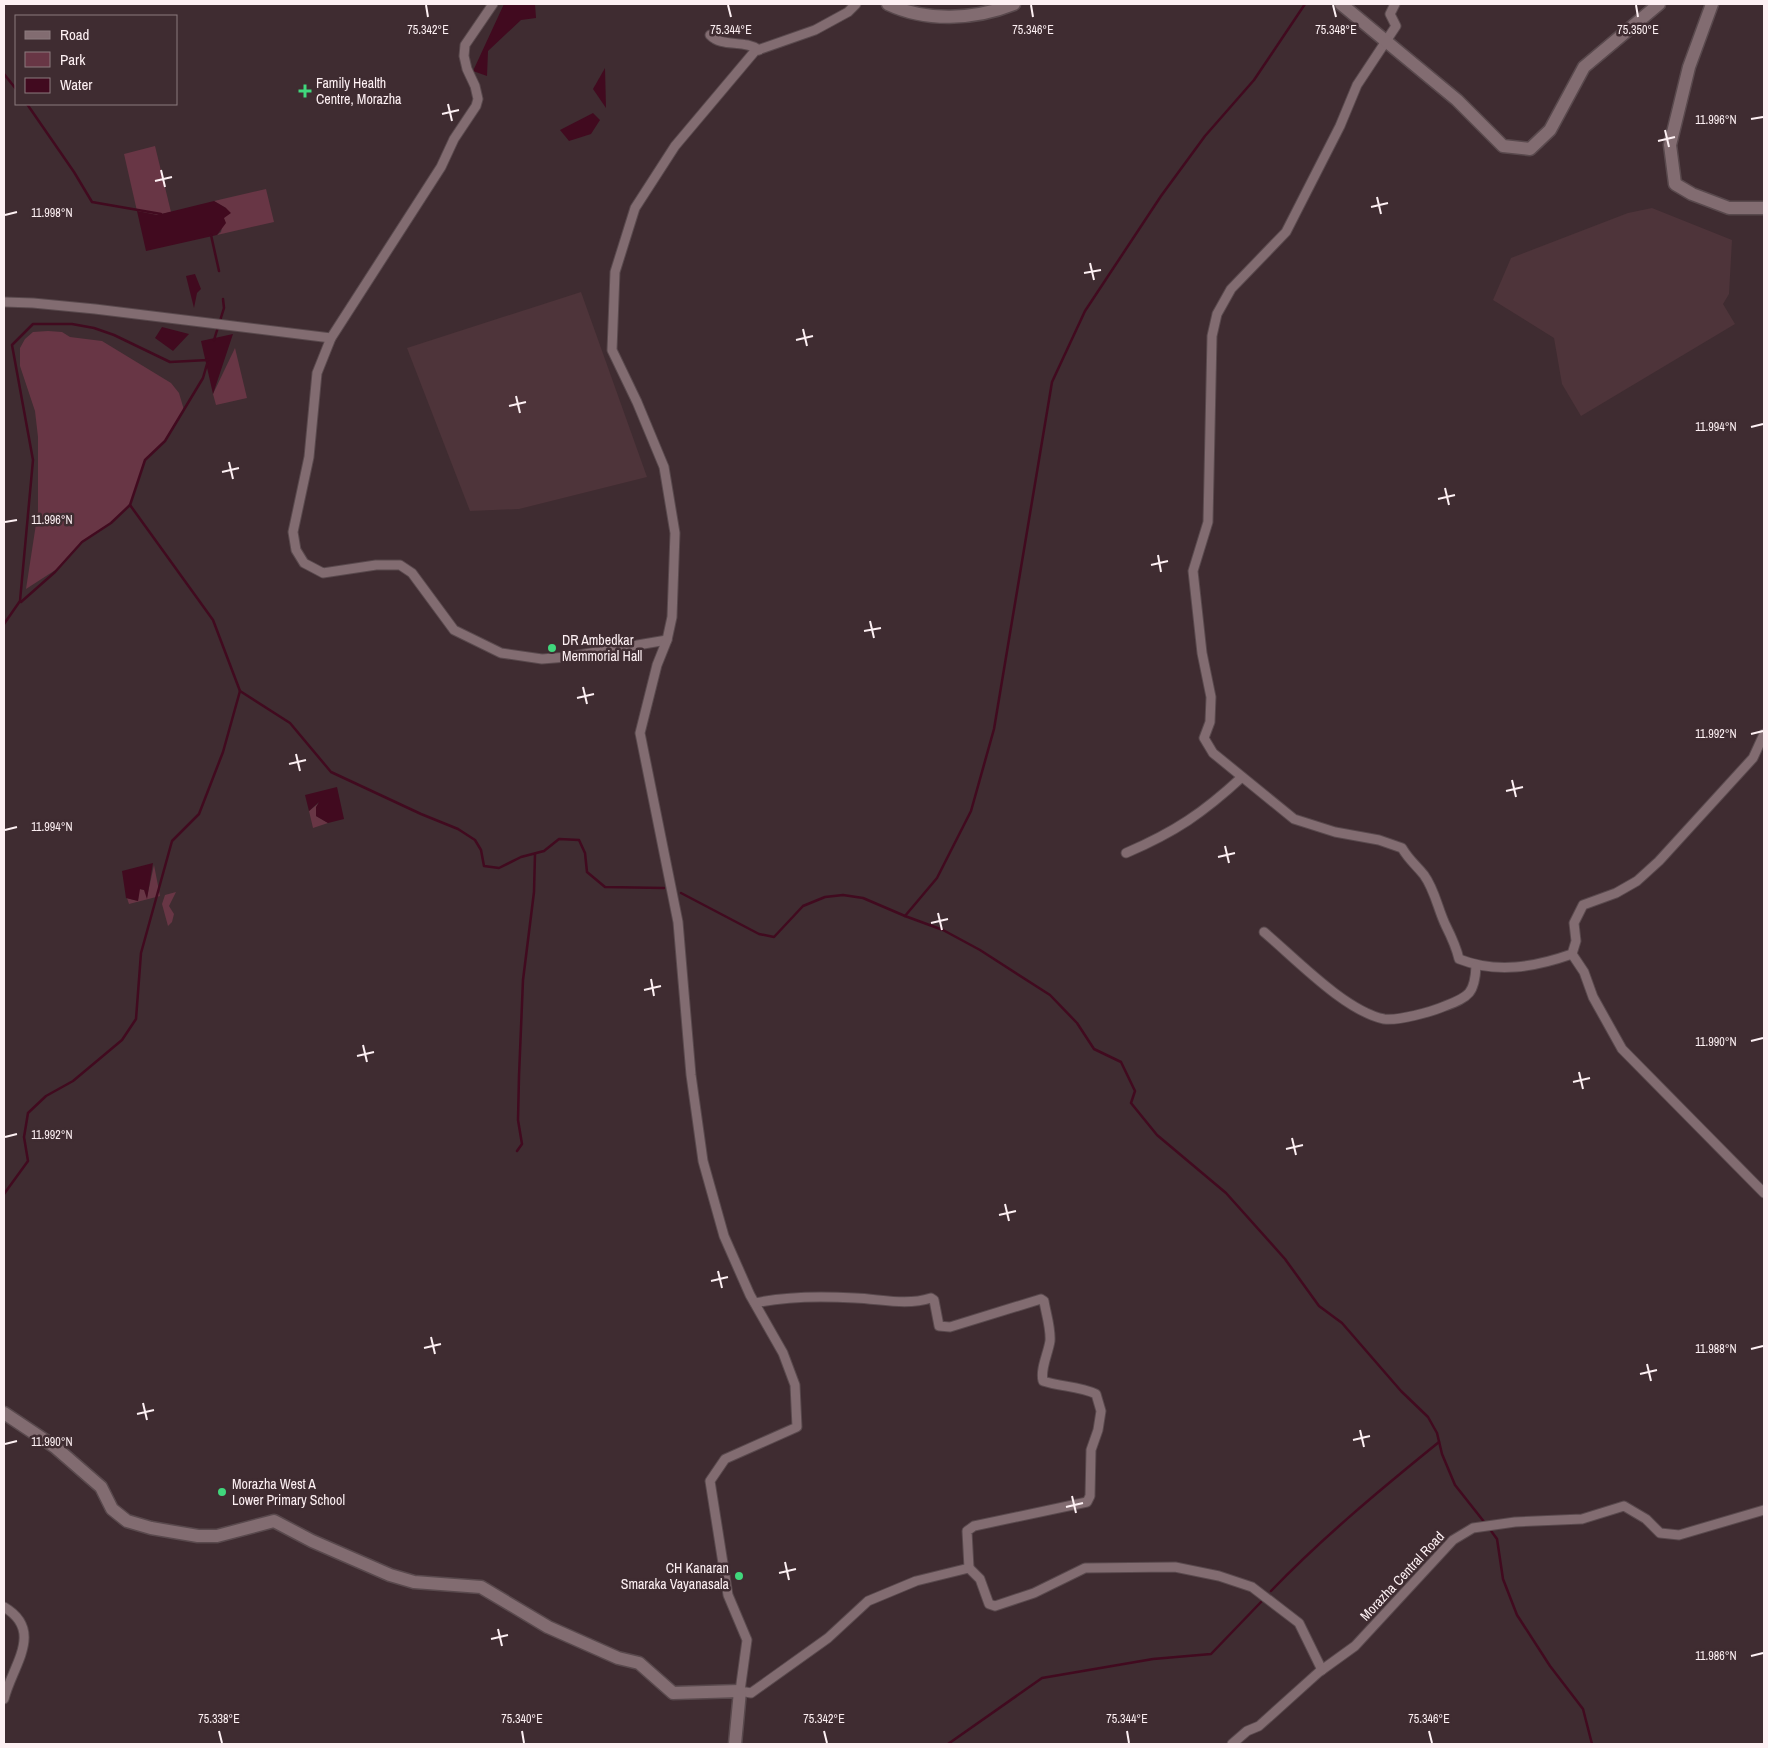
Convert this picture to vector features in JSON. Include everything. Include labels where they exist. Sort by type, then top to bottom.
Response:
[{"type":"main road","points":[[888,4],[915,14],[943,16],[978,15],[1014,4]]},
{"type":"main road","points":[[1341,4],[1457,100],[1503,146],[1530,149],[1550,130],[1584,67],[1658,4]]},
{"type":"main road","points":[[1712,4],[1689,67],[1670,145],[1675,184],[1692,194],[1730,208],[1764,208]]},
{"type":"main road","points":[[4,1413],[55,1447],[101,1487],[112,1509],[127,1521],[172,1532],[217,1536],[274,1521],[312,1541],[390,1575],[414,1582],[480,1587],[548,1627],[618,1658],[639,1663],[673,1693],[740,1691],[735,1744]]},
{"type":"street","points":[[493,4],[465,45],[466,69],[475,86],[478,99],[476,106],[454,139],[441,167],[331,338],[317,373],[309,457],[293,532],[296,550],[304,563],[323,573],[376,565],[400,566],[412,573],[454,630],[501,654],[542,659],[567,657],[667,640]]},
{"type":"street","points":[[856,4],[848,12],[821,27],[755,51],[675,146],[635,208],[615,272],[612,350],[637,402],[664,467],[675,533],[672,617],[667,640],[657,665],[640,732],[678,922],[691,1075],[703,1161],[724,1236],[755,1303],[783,1353],[795,1385],[797,1427],[724,1459],[710,1481],[728,1595],[747,1640],[740,1691],[751,1693],[792,1665],[828,1638],[868,1601],[916,1581],[969,1568]]},
{"type":"street","points":[[1395,4],[1390,14],[1396,26],[1357,85],[1340,126],[1286,232],[1232,289],[1217,314],[1212,336],[1208,522],[1194,571],[1202,653],[1211,697],[1210,722],[1204,738],[1213,753],[1294,818],[1335,832],[1378,840],[1402,848],[1410,863],[1424,875],[1432,889],[1446,926],[1456,943],[1459,959],[1476,966],[1496,968],[1542,964],[1572,954]]},
{"type":"street","points":[[710,35],[721,42],[744,43],[759,50]]},
{"type":"street","points":[[4,302],[33,303],[209,322],[331,338]]},
{"type":"street","points":[[1572,954],[1576,941],[1574,923],[1583,905],[1616,893],[1637,881],[1659,861],[1748,764],[1764,734]]},
{"type":"street","points":[[1126,853],[1181,827],[1214,803],[1242,777]]},
{"type":"street","points":[[1264,932],[1349,1004],[1385,1019],[1442,1008],[1467,997],[1475,984],[1476,966]]},
{"type":"street","points":[[1572,954],[1584,972],[1593,997],[1622,1049],[1764,1193]]},
{"type":"street","points":[[755,1303],[782,1298],[854,1298],[897,1302],[931,1298],[934,1300],[938,1326],[950,1327],[1041,1299],[1044,1301],[1050,1338],[1047,1359],[1041,1374],[1043,1381],[1066,1387],[1085,1389],[1096,1394],[1101,1411],[1098,1430],[1091,1450],[1090,1496],[1087,1502],[974,1526],[967,1531],[969,1568],[980,1579],[989,1604],[995,1606],[1034,1593],[1085,1568],[1175,1567],[1219,1576],[1252,1587],[1299,1623],[1322,1670]]},
{"type":"street","name":"Morazha Central Road","points":[[1232,1744],[1247,1731],[1259,1726],[1322,1670],[1355,1646],[1453,1540],[1473,1528],[1515,1522],[1582,1519],[1624,1506],[1646,1519],[1660,1533],[1679,1534],[1764,1510]]},
{"type":"street","points":[[4,1607],[15,1614],[24,1630],[22,1654],[7,1687],[4,1699]]},
{"type":"shaded area","points":[[1652,208],[1732,240],[1729,294],[1723,304],[1735,324],[1581,416],[1562,384],[1554,338],[1493,300],[1511,258],[1628,213]]},
{"type":"shaded area","points":[[581,292],[647,477],[519,509],[470,511],[407,348]]},
{"type":"green space","points":[[155,146],[171,212],[157,215],[137,211],[124,154]]},
{"type":"green space","points":[[266,189],[274,222],[217,235],[221,232],[226,208],[214,201]]},
{"type":"green space","points":[[33,332],[62,332],[70,337],[102,341],[171,383],[179,393],[184,410],[165,441],[145,460],[130,505],[111,523],[82,542],[60,567],[26,589],[38,511],[38,437],[35,411],[20,366],[20,348],[25,339]]},
{"type":"green space","points":[[235,348],[247,398],[216,405],[213,394]]},
{"type":"green space","points":[[320,802],[316,816],[328,823],[313,828],[309,811]]},
{"type":"green space","points":[[154,865],[160,896],[129,904],[127,898],[138,901],[139,889],[146,890],[147,897]]},
{"type":"green space","points":[[176,892],[169,906],[174,914],[172,922],[168,926],[162,904],[165,895]]},
{"type":"water","points":[[504,4],[535,4],[536,18],[521,20],[488,51],[487,76],[473,71]]},
{"type":"water","points":[[605,68],[606,108],[593,89]]},
{"type":"water","points":[[593,113],[600,120],[591,134],[569,141],[560,130]]},
{"type":"water","points":[[214,201],[231,213],[224,218],[226,223],[217,235],[146,251],[137,211],[157,215]]},
{"type":"water","points":[[195,274],[201,289],[197,293],[194,308],[186,276]]},
{"type":"water","points":[[162,327],[189,334],[173,351],[155,338]]},
{"type":"water","points":[[233,334],[213,394],[201,341]]},
{"type":"water","points":[[337,787],[344,819],[328,823],[316,816],[316,807],[319,802],[309,811],[305,795]]},
{"type":"water","points":[[153,863],[147,899],[144,890],[140,889],[138,901],[126,898],[122,871]]},
{"type":"waterway","points":[[905,916],[937,878],[971,811],[994,729],[1052,382],[1085,311],[1161,196],[1205,136],[1254,80],[1305,4]]},
{"type":"waterway","points":[[4,74],[15,88]]},
{"type":"waterway","points":[[28,105],[74,172],[92,202],[161,214]]},
{"type":"waterway","points":[[211,235],[219,271]]},
{"type":"waterway","points":[[214,340],[224,308],[223,299]]},
{"type":"waterway","points":[[4,624],[20,601],[33,460],[12,345],[33,324],[72,324],[94,328],[114,335],[170,362],[208,360]]},
{"type":"waterway","points":[[207,364],[203,378],[165,441],[145,460],[130,505],[213,620],[240,691],[290,723],[331,772],[458,829],[475,840],[481,850],[484,866],[499,868],[521,857],[544,851],[559,839],[579,840],[585,853],[587,872],[605,887],[664,888]]},
{"type":"waterway","points":[[21,602],[55,572],[82,542],[111,523],[130,505]]},
{"type":"waterway","points":[[4,1194],[28,1161],[24,1137],[28,1113],[46,1096],[73,1081],[122,1040],[136,1019],[141,953],[172,841],[199,814],[223,752],[240,691]]},
{"type":"waterway","points":[[517,1151],[522,1144],[518,1120],[523,980],[534,892],[535,854]]},
{"type":"waterway","points":[[681,893],[759,934],[774,937],[803,906],[825,897],[843,895],[863,898],[943,930],[980,950],[1050,995],[1077,1023],[1094,1049],[1121,1062],[1135,1091],[1131,1103],[1157,1135],[1226,1193],[1285,1259],[1319,1306],[1342,1323],[1401,1391],[1428,1417],[1437,1433],[1442,1454],[1455,1485],[1485,1523]]},
{"type":"waterway","points":[[1271,1591],[1332,1533],[1439,1442]]},
{"type":"waterway","points":[[1489,1528],[1497,1539],[1503,1579],[1517,1615],[1550,1666],[1583,1709],[1592,1744]]},
{"type":"waterway","points":[[948,1744],[1042,1678],[1153,1659],[1211,1654],[1261,1602]]},
{"type":"place","name":"Family Health Centre, Morazha","points":[[305,91]]},
{"type":"place","name":"DR Ambedkar Memmorial Hall","points":[[552,648]]},
{"type":"place","name":"Morazha West A Lower Primary School","points":[[222,1492]]},
{"type":"place","name":"CH Kanaran Smaraka Vayanasala","points":[[739,1576]]}]
